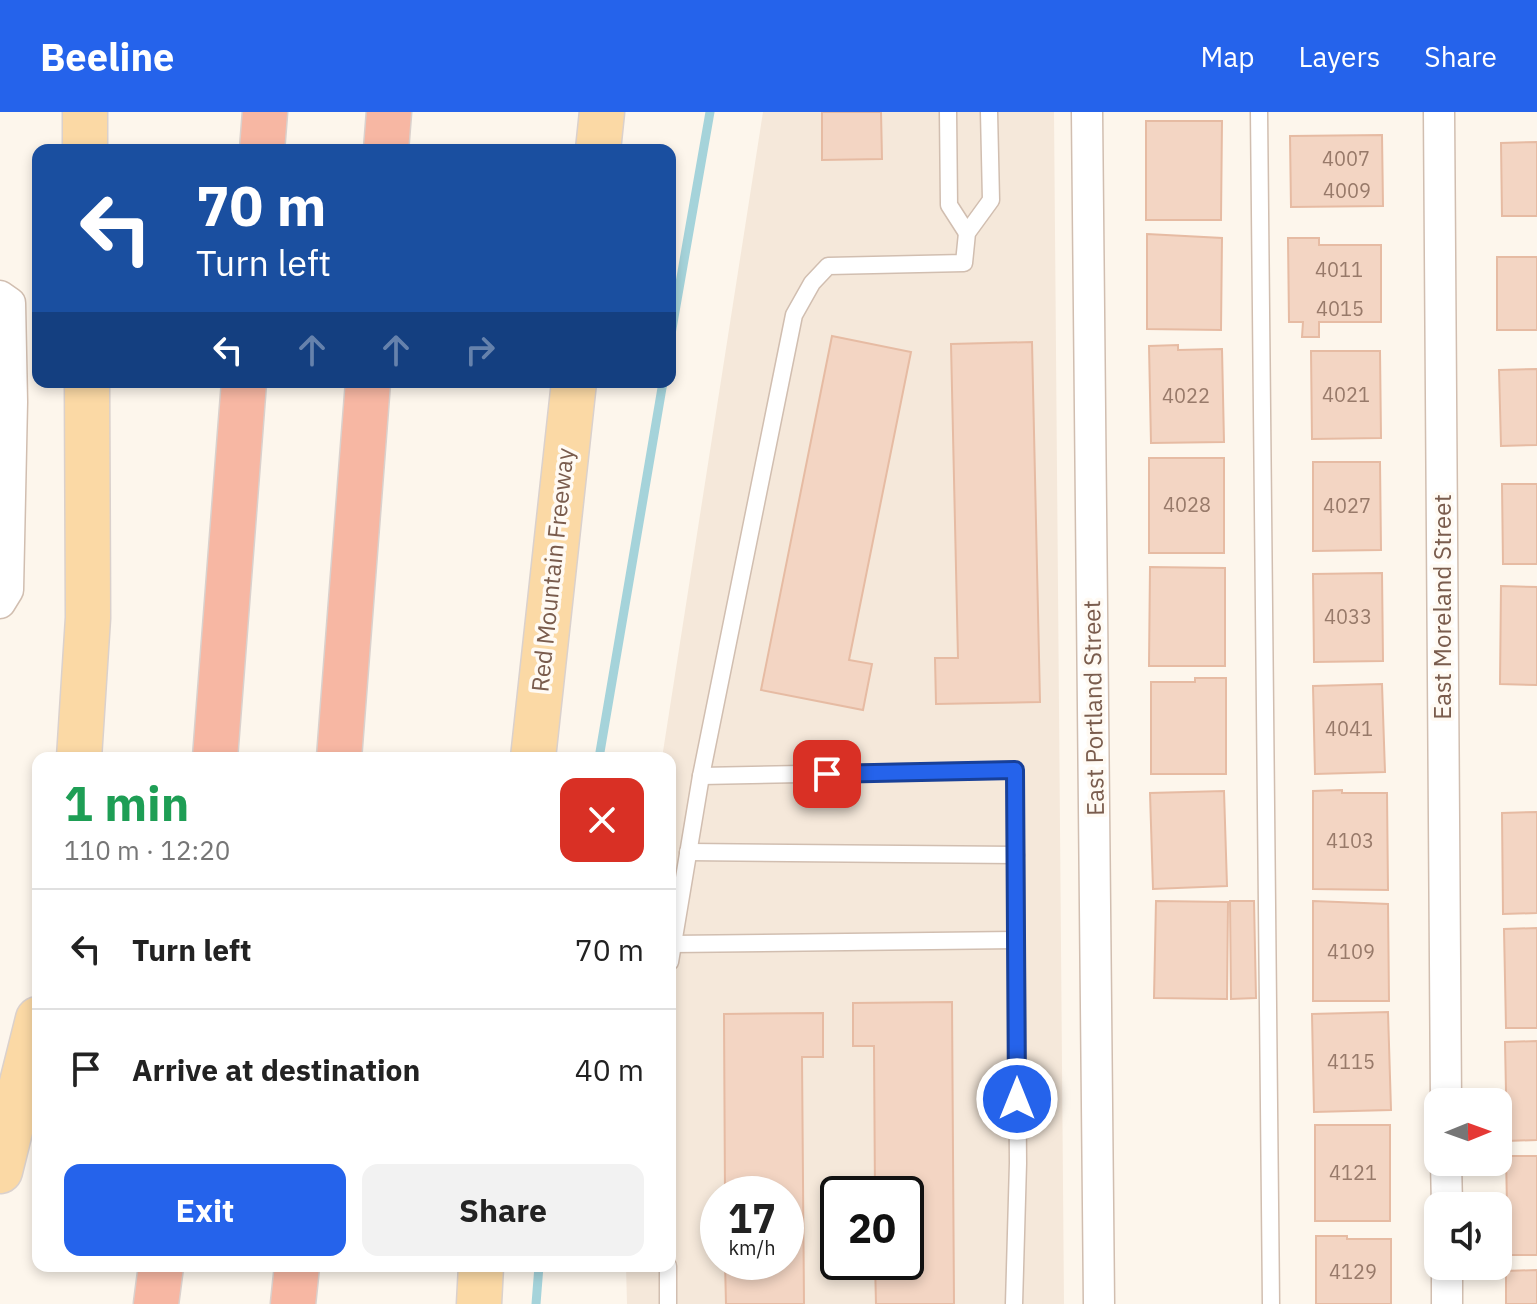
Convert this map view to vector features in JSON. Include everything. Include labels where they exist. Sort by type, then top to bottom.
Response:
[{"type":"highway","points":[[262,144],[265,112]]},
{"type":"highway","points":[[386,144],[389,112]]},
{"type":"highway","points":[[215,752],[244,388]]},
{"type":"highway","points":[[339,752],[368,388]]},
{"type":"highway","points":[[156,1304],[160,1272]]},
{"type":"highway","points":[[176,1304],[178,1272]]},
{"type":"highway","points":[[293,1304],[296,1272]]},
{"type":"highway","points":[[307,1272],[307,1304]]},
{"type":"main road","points":[[85,112],[85,144]]},
{"type":"main road","points":[[599,144],[602,112]]},
{"type":"main road","points":[[79,752],[88,618],[87,388]]},
{"type":"main road","name":"Red Mountain Freeway","points":[[534,752],[573,388]]},
{"type":"main road","points":[[0,1171],[32,1043]]},
{"type":"main road","points":[[479,1304],[481,1272]]},
{"type":"street","name":"East Portland Street","points":[[1087,112],[1099,1304]]},
{"type":"street","name":"East Moreland Street","points":[[1439,112],[1446,1088]]},
{"type":"street","points":[[0,296],[10,303],[12,402],[8,590],[0,603]]},
{"type":"street","points":[[1447,1280],[1447,1304]]},
{"type":"lane","points":[[948,112],[949,205],[967,233]]},
{"type":"lane","points":[[676,921],[701,776],[794,315],[812,283],[828,266],[964,263],[967,233],[991,200],[989,112]]},
{"type":"lane","points":[[1259,112],[1271,1304]]},
{"type":"lane","points":[[701,776],[1015,770],[1018,1163],[1014,1304]]},
{"type":"lane","points":[[688,852],[1016,855]]},
{"type":"lane","points":[[676,944],[1016,940]]},
{"type":"lane","points":[[668,1272],[668,1304]]},
{"type":"shaded area","points":[[763,112],[1054,112],[1064,1304],[627,1304],[626,1272],[676,1272],[676,752],[663,752]]},
{"type":"building","points":[[822,112],[881,112],[882,159],[822,160]]},
{"type":"building","points":[[1146,121],[1222,121],[1221,220],[1146,220]]},
{"type":"building","points":[[1382,135],[1383,206],[1291,207],[1290,136]]},
{"type":"building","points":[[1537,142],[1537,216],[1502,216],[1501,143]]},
{"type":"building","points":[[1147,234],[1222,238],[1221,330],[1147,329]]},
{"type":"building","points":[[1288,238],[1319,238],[1319,245],[1381,245],[1381,322],[1319,322],[1319,337],[1302,337],[1303,322],[1289,322]]},
{"type":"building","points":[[1497,257],[1537,257],[1537,330],[1497,330]]},
{"type":"building","points":[[832,336],[911,352],[849,660],[872,664],[863,710],[761,690]]},
{"type":"building","points":[[1032,342],[1040,702],[936,704],[935,658],[958,658],[951,344]]},
{"type":"building","points":[[1178,345],[1178,350],[1222,349],[1224,442],[1151,443],[1149,346]]},
{"type":"building","points":[[1311,351],[1380,351],[1381,438],[1312,439]]},
{"type":"building","points":[[1537,369],[1537,445],[1501,446],[1499,370]]},
{"type":"building","points":[[1149,458],[1224,458],[1224,553],[1149,553]]},
{"type":"building","points":[[1313,462],[1380,462],[1381,550],[1313,551]]},
{"type":"building","points":[[1502,484],[1537,484],[1537,564],[1503,564]]},
{"type":"building","points":[[1150,567],[1225,568],[1225,666],[1149,666]]},
{"type":"building","points":[[1382,573],[1383,661],[1314,662],[1313,574]]},
{"type":"building","points":[[1501,586],[1537,587],[1537,685],[1500,684]]},
{"type":"building","points":[[1195,678],[1226,678],[1226,774],[1151,774],[1151,682],[1195,682]]},
{"type":"building","points":[[1382,684],[1385,772],[1315,774],[1313,686]]},
{"type":"building","points":[[1342,790],[1342,793],[1387,793],[1388,890],[1313,889],[1313,791]]},
{"type":"building","points":[[1224,791],[1227,886],[1153,889],[1150,793]]},
{"type":"building","points":[[1537,812],[1537,913],[1503,914],[1502,813]]},
{"type":"building","points":[[1156,901],[1228,902],[1227,999],[1154,998]]},
{"type":"building","points":[[1230,901],[1254,901],[1256,998],[1231,999]]},
{"type":"building","points":[[1313,901],[1388,904],[1389,1001],[1313,1001]]},
{"type":"building","points":[[1537,928],[1537,1028],[1506,1028],[1504,929]]},
{"type":"building","points":[[952,1002],[954,1304],[876,1304],[875,1280],[924,1280],[924,1176],[875,1176],[874,1046],[853,1046],[853,1003]]},
{"type":"building","points":[[1388,1012],[1391,1110],[1314,1112],[1312,1014]]},
{"type":"building","points":[[823,1013],[823,1057],[802,1057],[803,1176],[725,1176],[724,1014]]},
{"type":"building","points":[[1537,1041],[1537,1140],[1512,1141],[1512,1088],[1506,1088],[1505,1042]]},
{"type":"building","points":[[1315,1125],[1390,1125],[1390,1221],[1315,1221]]},
{"type":"building","points":[[1512,1156],[1537,1156],[1537,1255],[1512,1255],[1512,1192],[1507,1192],[1506,1176],[1512,1176]]},
{"type":"building","points":[[1316,1236],[1391,1239],[1391,1304],[1316,1304]]},
{"type":"building","points":[[1537,1270],[1537,1304],[1506,1304],[1506,1280],[1512,1280],[1512,1271]]},
{"type":"building","points":[[725,1280],[804,1280],[804,1304],[726,1304]]},
{"type":"waterway","points":[[676,306],[710,112]]},
{"type":"waterway","points":[[600,752],[662,388]]},
{"type":"waterway","points":[[536,1304],[539,1272]]},
{"type":"route","points":[[827,774],[1015,770],[1017,1099]]}]
